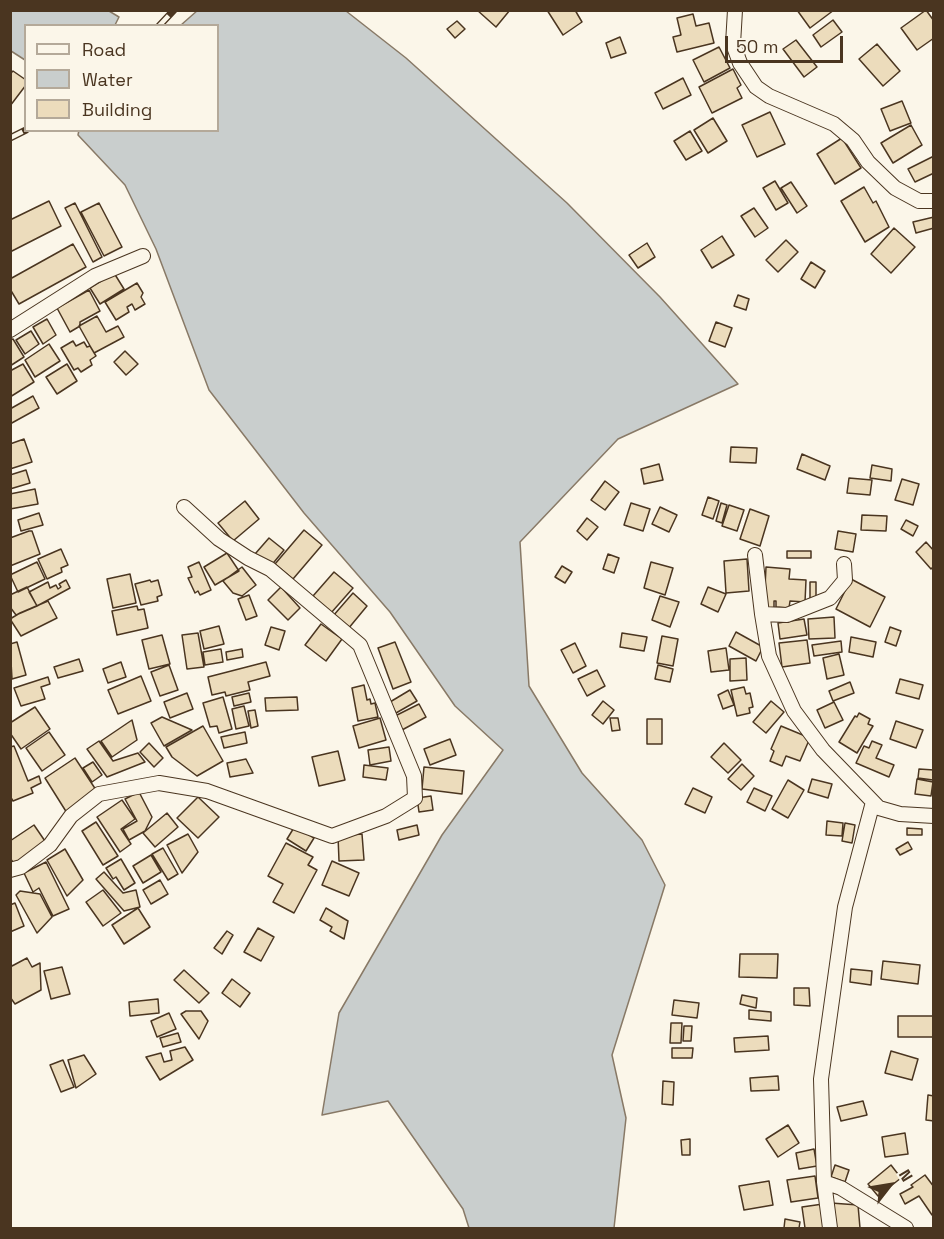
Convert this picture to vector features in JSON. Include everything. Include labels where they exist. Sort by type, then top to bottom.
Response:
[{"type":"street","points":[[735,10],[733,44],[740,63],[756,87],[769,96],[834,124],[853,140],[868,162],[895,188],[919,201],[933,201]]},
{"type":"street","points":[[10,330],[95,276],[143,256]]},
{"type":"street","points":[[10,870],[21,867],[51,845],[71,816],[99,794],[159,783],[207,791],[332,836],[386,816],[416,798],[411,766],[360,645],[270,569],[219,539],[184,507]]},
{"type":"street","points":[[755,555],[769,656],[794,711],[823,750],[879,808],[900,814],[933,816]]},
{"type":"street","points":[[762,614],[787,615],[830,598],[845,580],[844,564]]},
{"type":"street","points":[[830,1228],[824,1182],[821,1079],[845,906],[873,802]]},
{"type":"street","points":[[824,1182],[841,1188],[906,1228]]},
{"type":"water","points":[[198,10],[346,11],[406,58],[567,203],[660,297],[738,384],[618,439],[520,542],[529,686],[582,773],[642,840],[665,885],[612,1055],[626,1118],[614,1228],[469,1228],[463,1209],[388,1101],[322,1115],[339,1013],[442,835],[503,750],[455,706],[390,612],[304,513],[209,390],[156,249],[125,185],[78,135],[79,132],[219,132],[219,24],[182,24]]},
{"type":"water","points":[[10,11],[109,11],[119,17],[116,24],[24,24],[24,59],[11,51]]},
{"type":"building","points":[[477,10],[510,10],[496,27]]},
{"type":"building","points":[[547,10],[575,10],[582,22],[563,35]]},
{"type":"building","points":[[797,10],[834,10],[810,28]]},
{"type":"building","points":[[926,10],[934,21],[934,38],[917,50],[901,28]]},
{"type":"building","points":[[693,14],[696,26],[709,23],[714,43],[677,52],[673,37],[681,35],[677,18]]},
{"type":"building","points":[[833,20],[842,32],[821,47],[813,35]]},
{"type":"building","points":[[457,21],[465,29],[455,38],[447,29]]},
{"type":"building","points":[[620,37],[626,53],[611,58],[606,43]]},
{"type":"building","points":[[796,40],[817,67],[804,77],[783,49]]},
{"type":"building","points":[[877,44],[900,71],[883,86],[859,59]]},
{"type":"building","points":[[719,47],[730,68],[704,82],[693,60]]},
{"type":"building","points":[[733,69],[741,85],[737,88],[742,98],[712,113],[699,87]]},
{"type":"building","points":[[13,71],[24,79],[24,88],[10,106],[10,74]]},
{"type":"building","points":[[683,78],[691,95],[663,109],[655,93]]},
{"type":"building","points":[[902,101],[911,123],[890,131],[881,109]]},
{"type":"building","points":[[770,112],[785,144],[757,157],[742,125]]},
{"type":"building","points":[[713,118],[727,141],[708,153],[694,130]]},
{"type":"building","points":[[911,125],[922,145],[893,163],[881,143]]},
{"type":"building","points":[[690,131],[702,151],[686,160],[674,141]]},
{"type":"building","points":[[842,138],[861,168],[835,184],[817,154]]},
{"type":"building","points":[[934,156],[934,173],[915,182],[908,169]]},
{"type":"building","points":[[775,181],[788,203],[776,210],[763,188]]},
{"type":"building","points":[[791,182],[807,206],[797,213],[781,188]]},
{"type":"building","points":[[864,187],[873,203],[876,201],[889,227],[865,242],[841,201]]},
{"type":"building","points":[[49,201],[61,226],[10,252],[10,220]]},
{"type":"building","points":[[75,203],[102,257],[93,262],[65,208]]},
{"type":"building","points":[[99,203],[122,247],[104,256],[81,212]]},
{"type":"building","points":[[754,208],[768,228],[755,237],[741,216]]},
{"type":"building","points":[[934,217],[934,228],[916,233],[913,222]]},
{"type":"building","points":[[894,228],[915,247],[891,273],[871,254]]},
{"type":"building","points":[[722,236],[734,255],[712,268],[701,250]]},
{"type":"building","points":[[786,240],[798,252],[778,272],[766,260]]},
{"type":"building","points":[[647,243],[655,257],[638,268],[629,255]]},
{"type":"building","points":[[73,244],[86,267],[19,304],[10,289],[10,279]]},
{"type":"building","points":[[811,262],[825,271],[815,288],[801,279]]},
{"type":"building","points":[[114,273],[124,289],[100,304],[90,288]]},
{"type":"building","points":[[137,283],[143,293],[141,297],[145,304],[135,310],[132,304],[127,307],[129,312],[116,320],[105,302]]},
{"type":"building","points":[[89,290],[100,311],[80,322],[80,326],[70,332],[57,308]]},
{"type":"building","points":[[738,295],[749,299],[746,310],[734,306]]},
{"type":"building","points":[[97,316],[106,332],[118,326],[124,337],[94,353],[79,326]]},
{"type":"building","points":[[47,319],[56,335],[43,344],[33,327]]},
{"type":"building","points":[[716,322],[732,328],[725,347],[709,341]]},
{"type":"building","points":[[31,331],[39,344],[25,354],[16,340]]},
{"type":"building","points":[[13,339],[24,357],[10,366],[10,340]]},
{"type":"building","points":[[73,341],[76,346],[84,342],[87,347],[90,346],[96,356],[90,360],[92,365],[81,372],[78,368],[74,370],[61,348]]},
{"type":"building","points":[[49,344],[60,361],[35,377],[25,360]]},
{"type":"building","points":[[125,351],[138,364],[126,375],[114,362]]},
{"type":"building","points":[[23,364],[34,382],[10,397],[10,371]]},
{"type":"building","points":[[67,364],[77,381],[57,394],[46,377]]},
{"type":"building","points":[[33,396],[39,408],[10,424],[10,409]]},
{"type":"building","points":[[24,439],[32,462],[10,469],[10,444]]},
{"type":"building","points":[[731,447],[757,448],[756,463],[730,462]]},
{"type":"building","points":[[802,454],[830,466],[825,480],[797,469]]},
{"type":"building","points":[[659,464],[663,480],[644,484],[641,469]]},
{"type":"building","points":[[872,465],[892,469],[891,481],[870,478]]},
{"type":"building","points":[[26,470],[30,483],[10,489],[10,475]]},
{"type":"building","points":[[849,478],[872,480],[870,495],[847,493]]},
{"type":"building","points":[[902,479],[919,484],[913,505],[895,500]]},
{"type":"building","points":[[605,481],[619,492],[605,510],[591,500]]},
{"type":"building","points":[[35,489],[38,504],[10,509],[10,494]]},
{"type":"building","points":[[708,497],[719,501],[713,519],[702,515]]},
{"type":"building","points":[[245,501],[259,519],[233,541],[218,523]]},
{"type":"building","points":[[631,503],[650,509],[643,531],[624,525]]},
{"type":"building","points":[[721,503],[727,505],[722,523],[716,521]]},
{"type":"building","points":[[729,505],[744,510],[737,531],[722,526]]},
{"type":"building","points":[[660,507],[677,515],[669,532],[652,524]]},
{"type":"building","points":[[750,509],[769,516],[760,546],[740,539]]},
{"type":"building","points":[[39,513],[43,525],[21,531],[18,520]]},
{"type":"building","points":[[862,515],[887,516],[886,531],[861,530]]},
{"type":"building","points":[[587,518],[598,527],[587,540],[577,531]]},
{"type":"building","points":[[906,520],[918,526],[913,536],[901,529]]},
{"type":"building","points":[[304,530],[322,545],[293,579],[275,564]]},
{"type":"building","points":[[32,531],[40,554],[10,566],[10,538]]},
{"type":"building","points":[[838,531],[856,534],[853,552],[835,549]]},
{"type":"building","points":[[269,538],[284,550],[270,567],[255,554]]},
{"type":"building","points":[[926,542],[934,551],[934,566],[931,569],[916,552]]},
{"type":"building","points":[[61,549],[68,565],[61,568],[62,572],[47,579],[38,559]]},
{"type":"building","points":[[787,551],[811,551],[811,558],[787,558]]},
{"type":"building","points":[[227,553],[239,571],[215,585],[204,567]]},
{"type":"building","points":[[608,554],[619,558],[614,573],[603,569]]},
{"type":"building","points":[[747,559],[749,591],[726,593],[724,561]]},
{"type":"building","points":[[37,562],[45,579],[18,592],[10,575]]},
{"type":"building","points":[[199,562],[211,590],[200,595],[198,591],[195,593],[188,578],[192,577],[188,567]]},
{"type":"building","points":[[651,562],[673,568],[665,595],[644,588]]},
{"type":"building","points":[[562,566],[572,572],[565,583],[555,577]]},
{"type":"building","points":[[242,567],[256,585],[242,596],[233,593],[223,581]]},
{"type":"building","points":[[766,567],[790,569],[789,579],[806,580],[805,602],[790,601],[789,608],[776,607],[776,601],[774,601],[774,608],[764,608]]},
{"type":"building","points":[[334,572],[353,588],[331,613],[313,596]]},
{"type":"building","points":[[130,574],[136,603],[113,608],[107,579]]},
{"type":"building","points":[[851,579],[885,597],[870,627],[836,609]]},
{"type":"building","points":[[66,580],[70,588],[37,606],[29,592],[48,582],[50,588],[56,585],[58,589],[61,587],[59,584]]},
{"type":"building","points":[[150,580],[151,582],[158,580],[162,595],[157,597],[158,601],[141,605],[135,584]]},
{"type":"building","points":[[810,582],[816,582],[816,599],[810,599]]},
{"type":"building","points":[[27,587],[37,606],[16,615],[10,607],[10,595]]},
{"type":"building","points":[[281,587],[300,608],[288,620],[268,600]]},
{"type":"building","points":[[708,587],[726,594],[718,612],[701,604]]},
{"type":"building","points":[[353,593],[367,606],[348,629],[333,616]]},
{"type":"building","points":[[249,595],[257,616],[246,620],[238,599]]},
{"type":"building","points":[[660,596],[679,602],[670,627],[652,620]]},
{"type":"building","points":[[48,601],[57,618],[21,636],[10,619]]},
{"type":"building","points":[[137,606],[138,610],[144,609],[148,628],[117,635],[112,611]]},
{"type":"building","points":[[834,617],[835,638],[809,639],[808,619]]},
{"type":"building","points":[[804,619],[807,635],[780,639],[778,623]]},
{"type":"building","points":[[321,624],[342,639],[326,661],[305,645]]},
{"type":"building","points":[[219,626],[224,644],[204,649],[200,631]]},
{"type":"building","points":[[271,627],[285,631],[279,650],[265,645]]},
{"type":"building","points":[[890,627],[901,631],[896,646],[885,642]]},
{"type":"building","points":[[736,632],[763,647],[756,661],[729,646]]},
{"type":"building","points":[[198,633],[204,667],[187,669],[182,635]]},
{"type":"building","points":[[622,633],[647,637],[644,651],[620,647]]},
{"type":"building","points":[[162,635],[170,664],[149,669],[142,640]]},
{"type":"building","points":[[662,636],[678,639],[673,666],[657,663]]},
{"type":"building","points":[[851,637],[876,642],[873,657],[849,652]]},
{"type":"building","points":[[807,640],[810,663],[782,667],[779,643]]},
{"type":"building","points":[[841,641],[842,652],[814,656],[812,645]]},
{"type":"building","points":[[17,642],[26,675],[12,679],[10,644]]},
{"type":"building","points":[[395,642],[411,682],[393,689],[378,648]]},
{"type":"building","points":[[575,643],[586,666],[573,673],[561,650]]},
{"type":"building","points":[[726,648],[729,670],[711,672],[708,651]]},
{"type":"building","points":[[221,649],[223,662],[205,665],[203,652]]},
{"type":"building","points":[[242,649],[243,657],[227,660],[226,652]]},
{"type":"building","points":[[839,654],[844,675],[827,679],[823,658]]},
{"type":"building","points":[[746,658],[747,680],[730,681],[730,659]]},
{"type":"building","points":[[79,659],[83,671],[58,678],[54,667]]},
{"type":"building","points":[[121,662],[126,677],[108,683],[103,669]]},
{"type":"building","points":[[266,662],[270,676],[248,682],[250,690],[226,696],[225,692],[212,695],[208,677]]},
{"type":"building","points":[[169,665],[178,690],[160,696],[151,672]]},
{"type":"building","points":[[658,665],[673,669],[670,682],[655,679]]},
{"type":"building","points":[[597,670],[605,686],[587,696],[578,679]]},
{"type":"building","points":[[141,676],[151,701],[118,714],[108,690]]},
{"type":"building","points":[[48,677],[50,684],[41,687],[45,699],[21,706],[14,688]]},
{"type":"building","points":[[900,679],[923,685],[919,699],[896,693]]},
{"type":"building","points":[[850,682],[854,693],[833,701],[829,691]]},
{"type":"building","points":[[364,685],[367,700],[370,699],[371,704],[375,703],[378,717],[358,721],[352,688]]},
{"type":"building","points":[[744,687],[746,694],[750,693],[753,707],[749,708],[750,713],[737,716],[731,690]]},
{"type":"building","points":[[410,690],[417,701],[396,713],[390,702]]},
{"type":"building","points":[[728,690],[734,705],[723,709],[718,695]]},
{"type":"building","points":[[187,693],[193,709],[170,718],[164,702]]},
{"type":"building","points":[[249,693],[251,702],[234,706],[232,697]]},
{"type":"building","points":[[223,697],[232,729],[219,733],[217,726],[210,727],[203,703]]},
{"type":"building","points":[[297,697],[298,710],[266,711],[265,698]]},
{"type":"building","points":[[603,701],[614,710],[603,724],[592,715]]},
{"type":"building","points":[[771,701],[784,712],[766,733],[753,722]]},
{"type":"building","points":[[834,702],[843,720],[825,728],[817,710]]},
{"type":"building","points":[[419,704],[426,717],[402,730],[395,716]]},
{"type":"building","points":[[244,706],[249,726],[236,729],[232,709]]},
{"type":"building","points":[[35,707],[50,729],[21,749],[10,733],[10,723]]},
{"type":"building","points":[[255,710],[258,726],[251,728],[248,711]]},
{"type":"building","points":[[859,713],[870,719],[868,724],[873,726],[857,753],[839,742]]},
{"type":"building","points":[[162,717],[192,730],[164,746],[151,723]]},
{"type":"building","points":[[380,718],[386,740],[359,748],[353,726]]},
{"type":"building","points":[[610,718],[618,718],[620,730],[612,731]]},
{"type":"building","points":[[647,719],[662,719],[662,744],[647,744]]},
{"type":"building","points":[[132,720],[137,740],[112,757],[101,741]]},
{"type":"building","points":[[896,721],[923,730],[916,748],[890,739]]},
{"type":"building","points":[[203,726],[223,761],[197,776],[172,757],[166,747]]},
{"type":"building","points":[[781,726],[810,738],[800,761],[786,756],[782,766],[770,761],[774,751],[771,749]]},
{"type":"building","points":[[49,732],[65,755],[42,771],[26,748]]},
{"type":"building","points":[[245,732],[247,743],[224,748],[221,737]]},
{"type":"building","points":[[450,739],[456,755],[430,765],[424,749]]},
{"type":"building","points":[[99,741],[113,761],[138,753],[145,762],[107,777],[87,749]]},
{"type":"building","points":[[872,741],[882,745],[876,758],[894,765],[889,777],[856,763],[864,746],[869,748]]},
{"type":"building","points":[[149,743],[163,758],[154,767],[140,752]]},
{"type":"building","points":[[724,743],[741,760],[728,773],[711,757]]},
{"type":"building","points":[[14,746],[28,781],[39,776],[41,783],[31,788],[33,793],[13,801],[10,796],[10,747]]},
{"type":"building","points":[[389,747],[391,761],[370,765],[368,750]]},
{"type":"building","points":[[338,751],[345,780],[319,786],[312,757]]},
{"type":"building","points":[[75,758],[98,793],[67,813],[45,778]]},
{"type":"building","points":[[246,759],[253,773],[230,777],[227,763]]},
{"type":"building","points":[[93,762],[102,775],[92,782],[83,768]]},
{"type":"building","points":[[742,764],[754,776],[741,790],[728,779]]},
{"type":"building","points":[[364,765],[388,768],[386,780],[363,777]]},
{"type":"building","points":[[424,767],[464,771],[462,794],[422,789]]},
{"type":"building","points":[[919,769],[934,770],[933,780],[918,778]]},
{"type":"building","points":[[812,779],[832,784],[828,798],[808,792]]},
{"type":"building","points":[[917,779],[933,782],[931,796],[915,794]]},
{"type":"building","points":[[788,780],[804,790],[788,818],[772,809]]},
{"type":"building","points":[[693,788],[712,797],[705,813],[685,804]]},
{"type":"building","points":[[754,788],[772,796],[765,811],[747,802]]},
{"type":"building","points":[[139,792],[152,817],[145,831],[129,840],[123,829],[137,821],[125,799]]},
{"type":"building","points":[[431,796],[433,810],[419,812],[417,798]]},
{"type":"building","points":[[198,797],[219,817],[198,838],[177,818]]},
{"type":"building","points":[[122,800],[135,819],[121,829],[131,844],[120,852],[97,817]]},
{"type":"building","points":[[167,813],[178,827],[155,847],[143,833]]},
{"type":"building","points":[[827,821],[843,823],[842,836],[826,835]]},
{"type":"building","points":[[96,822],[118,856],[103,865],[82,831]]},
{"type":"building","points":[[845,823],[855,825],[852,843],[842,841]]},
{"type":"building","points":[[34,825],[47,844],[15,865],[10,858],[10,841]]},
{"type":"building","points":[[417,825],[419,835],[399,840],[397,830]]},
{"type":"building","points":[[295,826],[314,838],[306,851],[287,839]]},
{"type":"building","points":[[907,828],[922,829],[922,835],[907,835]]},
{"type":"building","points":[[188,834],[198,852],[182,873],[167,845]]},
{"type":"building","points":[[362,834],[364,860],[339,861],[338,836]]},
{"type":"building","points":[[908,842],[912,849],[900,855],[896,849]]},
{"type":"building","points":[[286,843],[313,857],[308,865],[317,870],[294,913],[273,902],[283,884],[268,876]]},
{"type":"building","points":[[163,848],[178,874],[168,880],[152,854]]},
{"type":"building","points":[[65,849],[83,880],[67,896],[47,860]]},
{"type":"building","points":[[151,855],[161,872],[143,883],[133,866]]},
{"type":"building","points":[[121,859],[135,883],[124,890],[116,877],[113,879],[106,868]]},
{"type":"building","points":[[332,861],[359,873],[349,896],[322,885]]},
{"type":"building","points":[[46,862],[69,909],[53,916],[39,888],[33,892],[24,873]]},
{"type":"building","points":[[104,872],[123,893],[136,890],[140,907],[124,911],[96,879]]},
{"type":"building","points":[[160,880],[168,894],[151,904],[143,890]]},
{"type":"building","points":[[103,890],[121,913],[103,926],[86,902]]},
{"type":"building","points":[[20,891],[40,894],[52,917],[37,933],[16,895]]},
{"type":"building","points":[[15,903],[24,926],[10,932],[10,905]]},
{"type":"building","points":[[138,908],[150,927],[124,944],[112,925]]},
{"type":"building","points":[[326,908],[348,921],[344,939],[330,931],[332,927],[320,920]]},
{"type":"building","points":[[258,928],[274,937],[261,961],[244,952]]},
{"type":"building","points":[[227,931],[233,935],[222,954],[214,948]]},
{"type":"building","points":[[740,954],[778,954],[777,978],[739,977]]},
{"type":"building","points":[[27,958],[32,967],[40,963],[41,990],[15,1004],[10,997],[10,962],[12,966]]},
{"type":"building","points":[[883,961],[920,965],[918,984],[881,979]]},
{"type":"building","points":[[62,967],[70,994],[51,999],[44,971]]},
{"type":"building","points":[[851,969],[872,971],[871,985],[850,982]]},
{"type":"building","points":[[184,970],[209,993],[199,1003],[174,980]]},
{"type":"building","points":[[232,979],[250,993],[240,1007],[222,993]]},
{"type":"building","points":[[794,988],[809,988],[810,1006],[794,1005]]},
{"type":"building","points":[[742,995],[757,998],[756,1008],[740,1004]]},
{"type":"building","points":[[158,999],[159,1013],[130,1016],[129,1002]]},
{"type":"building","points":[[674,1000],[699,1003],[697,1018],[672,1015]]},
{"type":"building","points":[[749,1010],[771,1012],[771,1021],[749,1019]]},
{"type":"building","points":[[186,1011],[201,1011],[208,1021],[199,1039],[181,1014]]},
{"type":"building","points":[[169,1013],[176,1029],[157,1037],[151,1021]]},
{"type":"building","points":[[898,1016],[934,1016],[934,1037],[898,1037]]},
{"type":"building","points":[[671,1023],[682,1023],[681,1043],[670,1043]]},
{"type":"building","points":[[684,1026],[692,1026],[691,1041],[683,1041]]},
{"type":"building","points":[[178,1033],[181,1042],[163,1047],[160,1038]]},
{"type":"building","points":[[768,1036],[769,1050],[735,1052],[734,1038]]},
{"type":"building","points":[[185,1047],[193,1060],[160,1080],[146,1057],[161,1053],[164,1062],[172,1060],[170,1051]]},
{"type":"building","points":[[672,1048],[693,1048],[692,1058],[672,1058]]},
{"type":"building","points":[[891,1051],[918,1059],[912,1080],[885,1073]]},
{"type":"building","points":[[84,1055],[96,1074],[76,1088],[68,1060]]},
{"type":"building","points":[[63,1060],[74,1087],[61,1092],[50,1065]]},
{"type":"building","points":[[778,1076],[779,1090],[751,1091],[750,1078]]},
{"type":"building","points":[[663,1081],[674,1082],[673,1105],[662,1104]]},
{"type":"building","points":[[928,1095],[934,1096],[934,1121],[926,1120]]},
{"type":"building","points":[[863,1101],[867,1115],[841,1121],[837,1107]]},
{"type":"building","points":[[788,1125],[799,1143],[778,1157],[766,1139]]},
{"type":"building","points":[[905,1133],[908,1154],[885,1157],[882,1137]]},
{"type":"building","points":[[690,1139],[690,1155],[682,1155],[681,1140]]},
{"type":"building","points":[[814,1149],[817,1166],[799,1169],[796,1153]]},
{"type":"building","points":[[835,1165],[849,1170],[845,1182],[831,1177]]},
{"type":"building","points":[[891,1165],[901,1178],[878,1196],[868,1184]]},
{"type":"building","points":[[925,1175],[934,1187],[934,1213],[932,1215],[919,1196],[905,1204],[900,1194],[913,1187],[911,1185]]},
{"type":"building","points":[[815,1176],[818,1198],[791,1202],[787,1180]]},
{"type":"building","points":[[769,1181],[773,1205],[744,1210],[739,1186]]},
{"type":"building","points":[[831,1203],[858,1205],[860,1228],[835,1228]]},
{"type":"building","points":[[823,1204],[827,1228],[805,1228],[802,1207]]},
{"type":"building","points":[[785,1219],[800,1222],[799,1228],[784,1228]]},
{"type":"railway","points":[[161,24],[174,10]]},
{"type":"railway","points":[[10,138],[24,131]]}]
